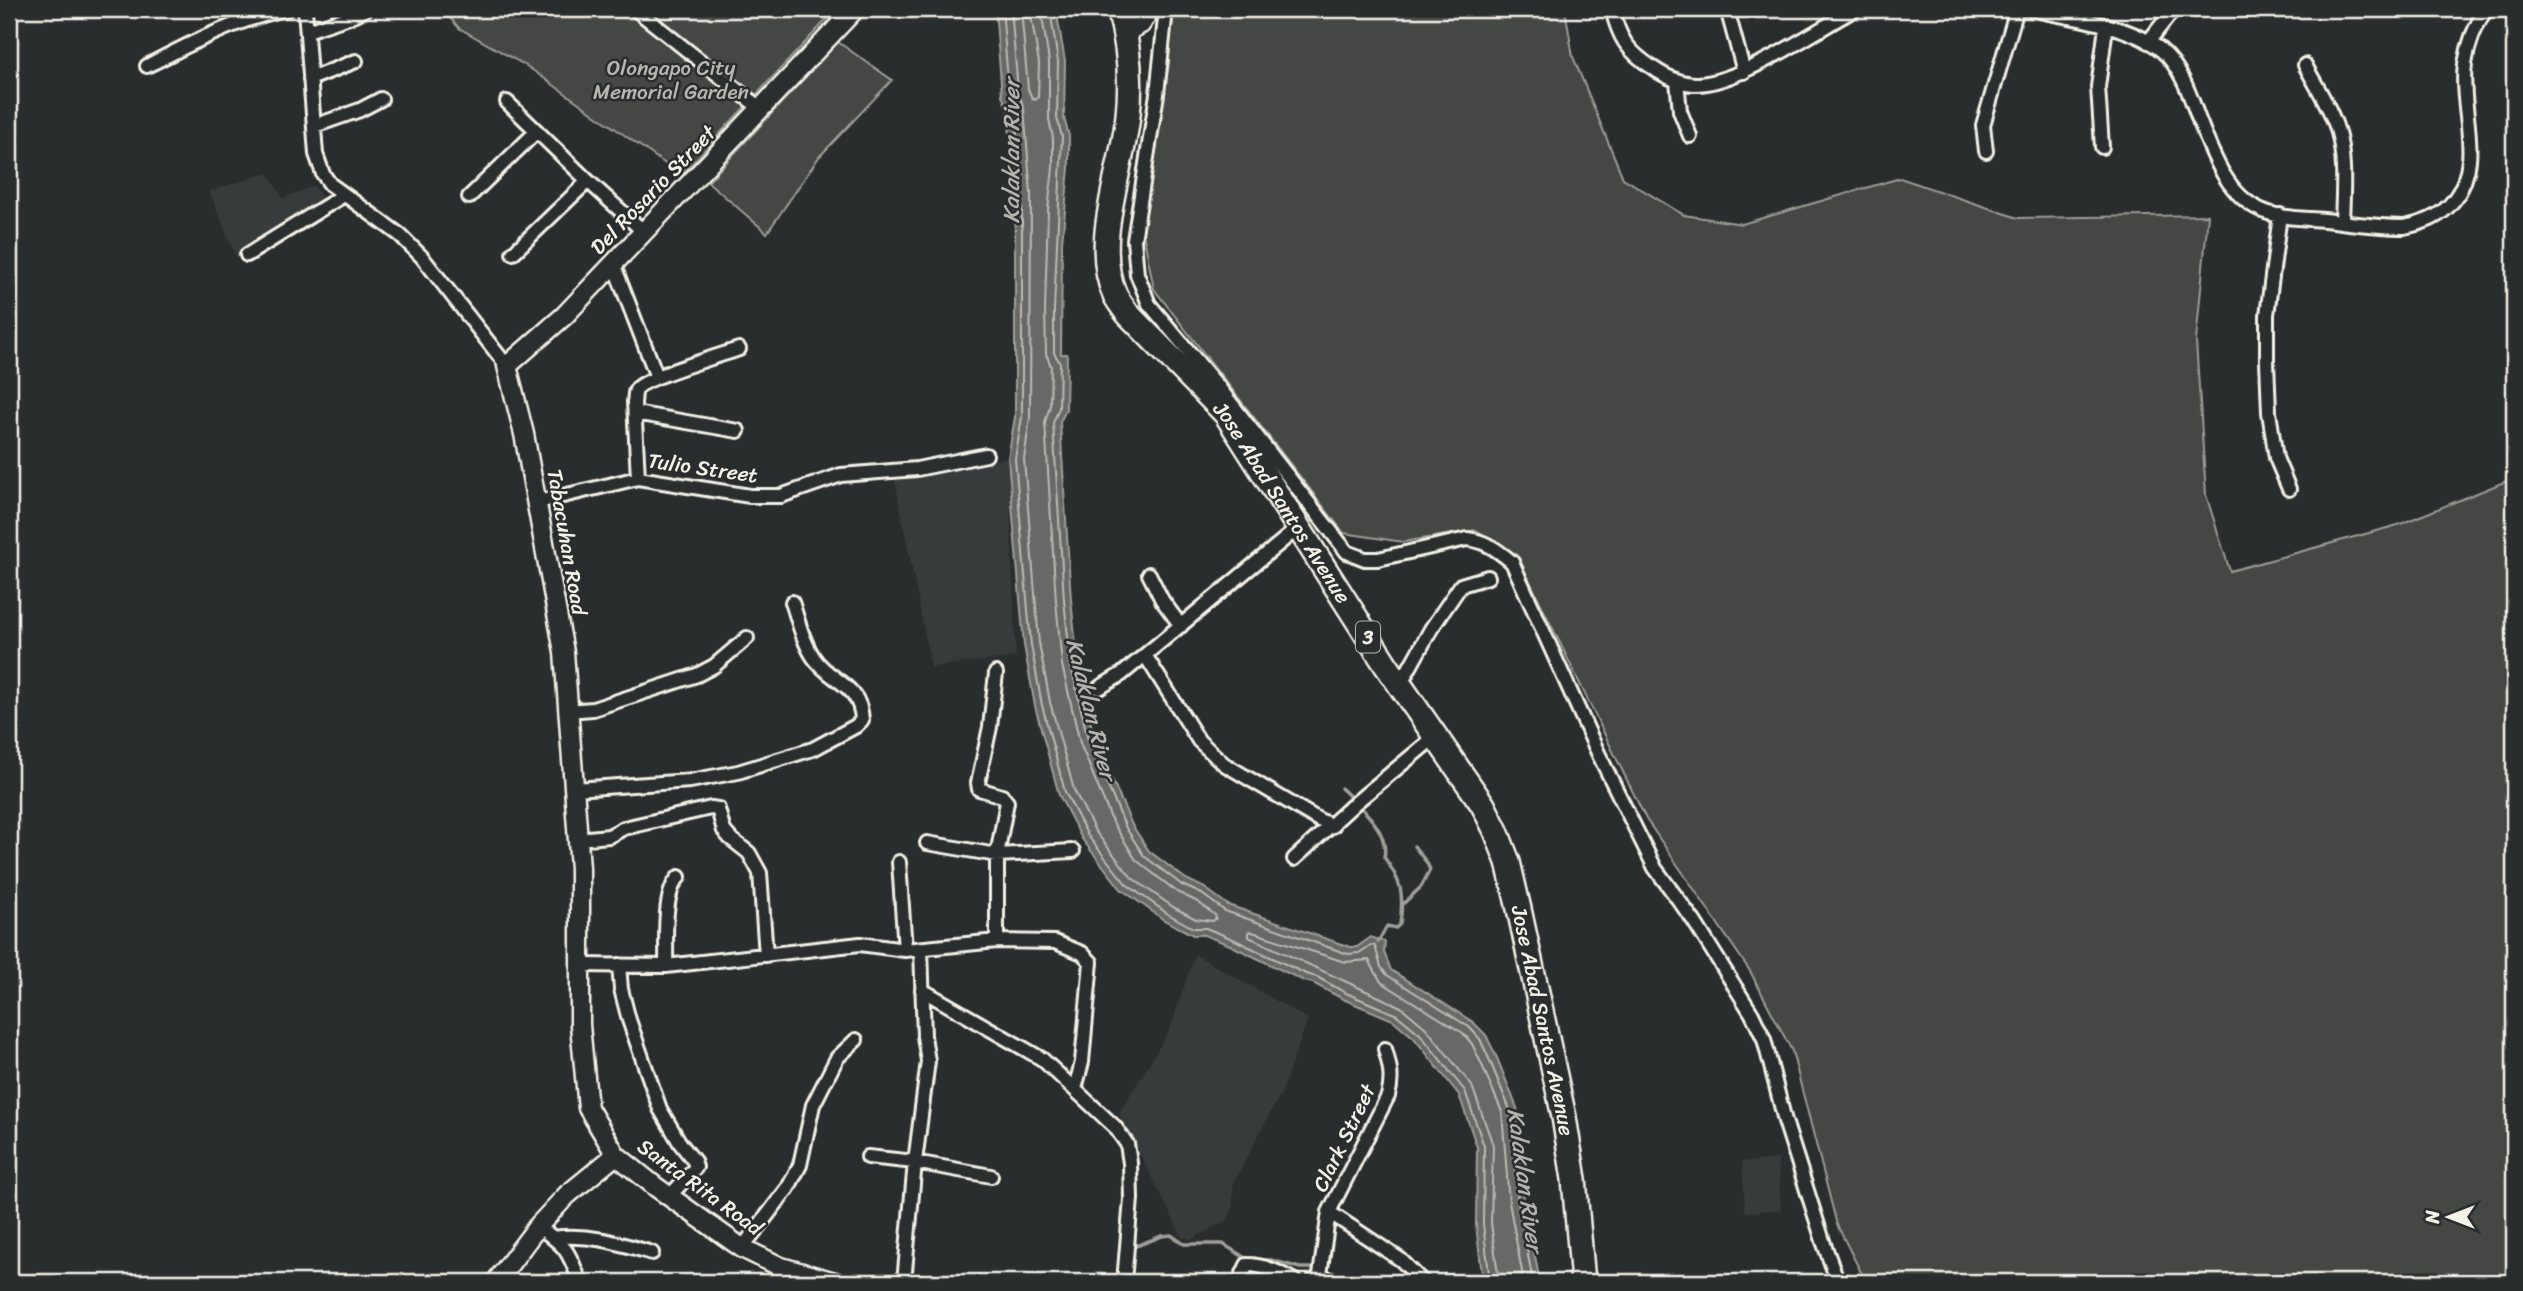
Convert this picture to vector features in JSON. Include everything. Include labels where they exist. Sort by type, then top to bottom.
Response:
[{"type":"highway","name":"Jose Abad Santos Avenue","points":[[1119,9],[1126,32],[1131,81],[1128,118],[1107,235],[1107,266],[1115,294],[1127,313],[1226,414],[1401,685],[1483,805],[1508,862],[1564,1116],[1574,1179],[1583,1282]]},
{"type":"main road","name":"Del Rosario Street","points":[[507,366],[564,316],[855,9]]},
{"type":"main road","points":[[1126,32],[1141,24],[1150,9]]},
{"type":"main road","name":"Tabacuhan Road","points":[[507,366],[538,502],[564,652],[578,839],[580,1025],[588,1108],[617,1155]]},
{"type":"main road","points":[[496,1282],[538,1226],[567,1195],[617,1155]]},
{"type":"main road","name":"Santa Rita Road","points":[[617,1155],[742,1248],[781,1267],[812,1278],[835,1282]]},
{"type":"street","points":[[147,66],[211,36],[272,12],[287,9]]},
{"type":"street","name":"Tabacuhan Road","points":[[305,9],[316,154],[323,174],[344,195],[400,235],[422,257],[507,366]]},
{"type":"street","points":[[307,31],[366,9]]},
{"type":"street","points":[[635,9],[761,109]]},
{"type":"street","points":[[1166,9],[1162,59],[1134,240],[1137,274],[1149,304],[1217,385],[1347,552],[1365,559],[1378,559],[1467,539],[1479,540],[1495,548],[1512,562],[1599,755],[1655,868],[1694,922],[1752,1014],[1764,1039],[1785,1121],[1838,1282]]},
{"type":"street","points":[[1612,9],[1618,33],[1629,49],[1665,76],[1697,84],[1720,81],[1744,72],[1855,9]]},
{"type":"street","points":[[1727,9],[1744,72]]},
{"type":"street","points":[[1986,151],[1983,137],[1985,114],[2017,9]]},
{"type":"street","points":[[2029,9],[2140,37],[2168,57],[2179,73],[2216,162],[2243,197],[2260,210],[2280,215],[2404,228],[2437,217],[2461,191],[2467,177],[2470,142],[2464,87],[2465,65],[2475,26],[2486,9]]},
{"type":"street","points":[[2148,42],[2174,9]]},
{"type":"street","points":[[2102,147],[2098,87],[2106,27]]},
{"type":"street","points":[[310,79],[356,61]]},
{"type":"street","points":[[2305,65],[2330,110],[2337,130],[2343,156],[2342,222]]},
{"type":"street","points":[[1677,81],[1680,111],[1690,136]]},
{"type":"street","points":[[314,126],[360,110],[381,99]]},
{"type":"street","points":[[507,102],[644,232]]},
{"type":"street","points":[[469,197],[537,131]]},
{"type":"street","points":[[513,253],[588,181]]},
{"type":"street","points":[[247,255],[344,195]]},
{"type":"street","points":[[2280,215],[2267,315],[2267,361],[2269,412],[2276,458],[2289,489]]},
{"type":"street","points":[[613,263],[657,377]]},
{"type":"street","points":[[638,478],[636,390],[657,377],[739,349]]},
{"type":"street","points":[[635,413],[738,430]]},
{"type":"street","name":"Tulio Street","points":[[538,502],[638,478],[750,496],[781,496],[841,475],[917,469],[986,455]]},
{"type":"street","points":[[1098,688],[1122,674],[1298,528]]},
{"type":"street","points":[[1149,574],[1162,600],[1181,626]]},
{"type":"street","points":[[1401,685],[1431,629],[1461,585],[1488,577]]},
{"type":"street","points":[[575,789],[690,781],[738,772],[813,749],[856,726],[862,720],[862,709],[846,685],[822,669],[812,656],[792,602]]},
{"type":"street","points":[[567,711],[605,705],[697,675],[714,666],[747,638]]},
{"type":"street","points":[[1145,655],[1199,741],[1224,764],[1319,820],[1333,825]]},
{"type":"street","points":[[996,673],[990,727],[978,783],[979,789],[1002,796],[1007,802],[997,855],[997,941]]},
{"type":"street","points":[[1294,859],[1354,804],[1437,736]]},
{"type":"street","points":[[578,839],[609,836],[624,828],[711,808],[718,809],[723,831],[749,853],[756,861],[760,873],[766,955]]},
{"type":"street","points":[[927,843],[997,855],[1073,851]]},
{"type":"street","points":[[899,862],[905,950]]},
{"type":"street","points":[[666,966],[669,895],[673,883],[679,877]]},
{"type":"street","points":[[579,965],[666,966],[860,944],[905,950],[997,941],[1055,942],[1082,953],[1091,962],[1082,1062],[1075,1089]]},
{"type":"street","points":[[904,1282],[928,1061],[923,1036],[922,949]]},
{"type":"street","points":[[619,965],[621,989],[629,1020],[660,1109],[696,1167],[670,1197]]},
{"type":"street","points":[[922,990],[1042,1059],[1115,1127],[1127,1144],[1131,1199],[1124,1282]]},
{"type":"street","points":[[742,1248],[788,1188],[800,1165],[813,1105],[837,1058],[856,1040]]},
{"type":"street","name":"Clark Street","points":[[1316,1279],[1329,1212],[1388,1096],[1392,1083],[1385,1049]]},
{"type":"street","points":[[868,1157],[915,1162],[991,1176]]},
{"type":"street","points":[[1329,1212],[1402,1260],[1423,1282]]},
{"type":"street","points":[[538,1226],[562,1242],[580,1282]]},
{"type":"street","points":[[553,1238],[570,1235],[591,1237],[652,1253]]},
{"type":"street","points":[[1239,1282],[1247,1265],[1252,1265],[1279,1273],[1296,1282]]},
{"type":"street","points":[[1316,1279],[1335,1282]]},
{"type":"shaded area","points":[[268,173],[283,198],[314,186],[326,203],[264,245],[236,257],[209,191]]},
{"type":"shaded area","points":[[1008,458],[1016,657],[931,667],[894,476]]},
{"type":"shaded area","points":[[1195,954],[1308,1019],[1282,1091],[1233,1184],[1233,1205],[1229,1219],[1191,1240],[1182,1237],[1119,1113],[1170,1029]]},
{"type":"shaded area","points":[[1778,1159],[1781,1210],[1745,1212],[1742,1162]]},
{"type":"green space","name":"Olongapo City Memorial Garden","points":[[442,9],[847,9],[834,22],[829,17],[681,175],[528,67],[459,28]]},
{"type":"green space","points":[[1171,9],[1565,9],[1573,57],[1623,178],[1684,215],[1742,224],[1900,178],[2018,218],[2208,215],[2196,341],[2206,495],[2230,571],[2398,525],[2514,478],[2514,1282],[1866,1282],[1837,1225],[1792,1051],[1750,971],[1646,819],[1517,555],[1476,530],[1403,542],[1344,533],[1154,289],[1142,228],[1169,63]]},
{"type":"green space","points":[[838,42],[892,80],[819,157],[767,233],[708,182]]},
{"type":"water","points":[[995,9],[1056,9],[1065,61],[1064,118],[1069,136],[1069,168],[1062,243],[1061,354],[1067,354],[1066,410],[1060,422],[1071,600],[1078,664],[1094,738],[1132,825],[1149,851],[1186,879],[1205,888],[1228,905],[1350,947],[1357,947],[1371,937],[1385,942],[1384,952],[1391,970],[1473,1022],[1486,1035],[1517,1108],[1524,1200],[1540,1282],[1483,1282],[1476,1225],[1477,1147],[1459,1095],[1414,1038],[1393,1020],[1230,945],[1204,935],[1193,935],[1164,920],[1121,889],[1082,839],[1059,795],[1035,706],[1024,645],[1008,458],[1015,417],[1015,195],[1008,111],[1002,95]]},
{"type":"waterway","points":[[1341,788],[1378,828],[1385,847],[1384,857],[1395,874],[1400,889],[1400,924],[1396,928],[1387,926],[1378,942]]},
{"type":"waterway","points":[[1404,903],[1421,887],[1430,870],[1414,846]]},
{"type":"waterway","points":[[1136,1246],[1171,1235],[1184,1244],[1223,1244],[1247,1259],[1271,1260],[1300,1268],[1312,1268]]},
{"type":"water label","name":"Kalaklan River","points":[[1011,151]]},
{"type":"water label","name":"Kalaklan River","points":[[1091,709]]},
{"type":"water label","name":"Kalaklan River","points":[[1525,1180]]}]
